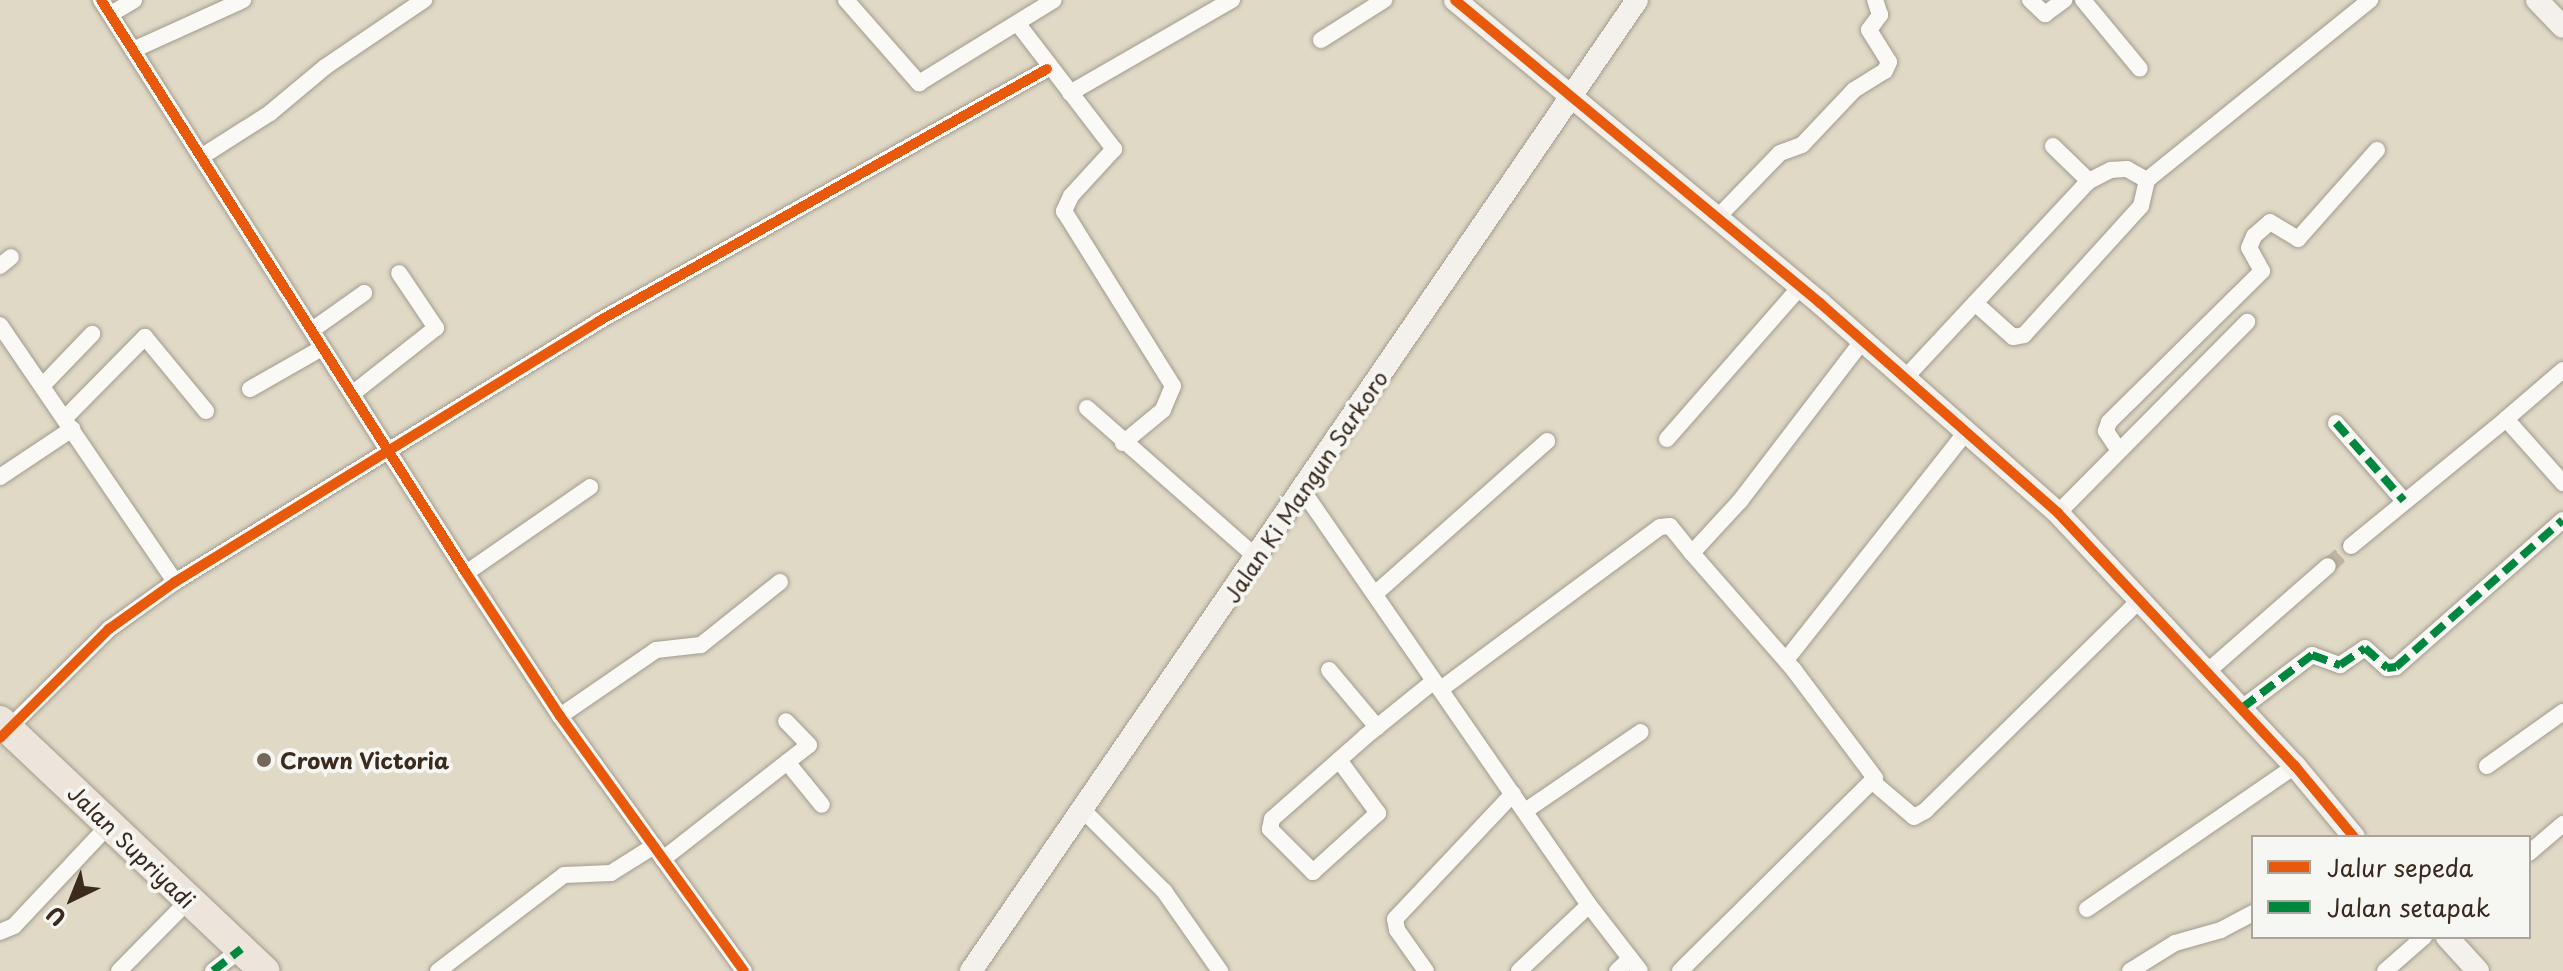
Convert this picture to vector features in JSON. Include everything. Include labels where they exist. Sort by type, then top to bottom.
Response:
[{"type":"highway","name":"Jalan Supriyadi","points":[[3,729],[264,971]]},
{"type":"street","points":[[134,0],[106,7],[312,330],[387,454],[560,716],[744,971]]},
{"type":"street","points":[[133,50],[243,0]]},
{"type":"street","points":[[201,157],[270,113],[405,5],[424,0]]},
{"type":"street","points":[[846,0],[919,83],[1054,0]]},
{"type":"street","points":[[1070,93],[1232,0]]},
{"type":"street","points":[[1321,40],[1384,0]]},
{"type":"street","points":[[1455,0],[1863,340],[2058,513],[2242,708],[2352,835]]},
{"type":"street","name":"Jalan Ki Mangun Sarkoro","points":[[971,971],[1080,807],[1303,491],[1637,0]]},
{"type":"street","points":[[1717,218],[1780,153],[1802,145],[1854,90],[1885,71],[1889,62],[1869,30],[1880,15],[1875,0]]},
{"type":"street","points":[[2030,0],[2045,14],[2064,0]]},
{"type":"street","points":[[1975,303],[2021,338],[2141,206],[2147,180],[2370,0]]},
{"type":"street","points":[[2537,0],[2563,27]]},
{"type":"street","points":[[2085,1],[2140,69]]},
{"type":"street","points":[[1018,24],[1047,69],[1114,149],[1067,202],[1067,220],[1173,386],[1163,410],[1123,443]]},
{"type":"street","points":[[3,729],[109,629],[175,582],[599,321],[1047,69]]},
{"type":"street","points":[[2053,146],[2089,181]]},
{"type":"street","points":[[2118,449],[2106,431],[2109,422],[2262,271],[2249,248],[2254,236],[2270,222],[2298,239],[2377,150]]},
{"type":"street","points":[[1905,378],[2089,181],[2111,170],[2127,169],[2147,180]]},
{"type":"street","points":[[352,394],[436,328],[399,273]]},
{"type":"street","points":[[1667,439],[1800,287]]},
{"type":"street","points":[[312,330],[364,293]]},
{"type":"street","points":[[2058,513],[2247,322]]},
{"type":"street","points":[[0,325],[175,582]]},
{"type":"street","points":[[43,385],[92,334]]},
{"type":"street","points":[[0,477],[68,423],[145,337],[206,411]]},
{"type":"street","points":[[1692,553],[1740,501],[1863,340]]},
{"type":"street","points":[[250,389],[322,348]]},
{"type":"street","points":[[2351,546],[2563,370]]},
{"type":"street","points":[[1087,408],[1123,443],[1256,557]]},
{"type":"street","points":[[2506,419],[2563,483]]},
{"type":"street","points":[[2336,423],[2404,501]]},
{"type":"street","points":[[1786,660],[1967,431]]},
{"type":"street","points":[[1376,593],[1547,441]]},
{"type":"street","points":[[466,573],[590,487]]},
{"type":"street","points":[[1303,491],[1589,905],[1635,965],[1617,971]]},
{"type":"street","points":[[2242,708],[2312,655],[2340,665],[2365,648],[2387,668],[2396,667],[2563,520]]},
{"type":"street","points":[[1339,760],[1378,813],[1313,872],[1270,829],[1270,822],[1339,760],[1377,727],[1660,527],[1670,526],[1786,660],[1873,770],[1874,783],[1914,817],[1925,811],[2141,599]]},
{"type":"street","points":[[2208,671],[2328,566]]},
{"type":"street","points":[[560,716],[656,650],[701,645],[780,582]]},
{"type":"street","points":[[1329,670],[1377,727]]},
{"type":"street","points":[[2487,766],[2563,712]]},
{"type":"street","points":[[438,971],[564,875],[611,873],[659,853],[787,762],[809,745],[786,721]]},
{"type":"street","points":[[1525,811],[1641,732]]},
{"type":"street","points":[[787,762],[822,805]]},
{"type":"street","points":[[2087,909],[2295,766]]},
{"type":"street","points":[[1680,971],[1874,783]]},
{"type":"street","points":[[1428,970],[1397,930],[1395,919],[1513,794]]},
{"type":"street","points":[[1080,807],[1164,891],[1220,971]]},
{"type":"street","points":[[2531,851],[2563,824]]},
{"type":"street","points":[[0,932],[14,926],[109,825]]},
{"type":"street","points":[[119,971],[188,901]]},
{"type":"street","points":[[1519,971],[1589,905]]},
{"type":"street","points":[[2130,971],[2181,940],[2210,934],[2251,914]]},
{"type":"street","points":[[2385,971],[2422,939]]},
{"type":"street","points":[[2449,939],[2478,971]]},
{"type":"street","points":[[213,971],[241,949]]},
{"type":"tunnel","points":[[2328,566],[2351,546]]},
{"type":"marked path","points":[[2336,423],[2404,501]]},
{"type":"marked path","points":[[2242,708],[2312,655],[2340,665],[2365,648],[2387,668],[2396,667],[2563,520]]},
{"type":"marked path","points":[[213,971],[241,949]]},
{"type":"cycle path","points":[[101,0],[560,716],[744,971]]},
{"type":"cycle path","points":[[1455,0],[1820,303],[2058,513],[2295,766],[2352,835]]},
{"type":"cycle path","points":[[0,738],[109,629],[175,582],[599,321],[1047,69]]},
{"type":"place","name":"Crown Victoria","points":[[264,760]]}]
